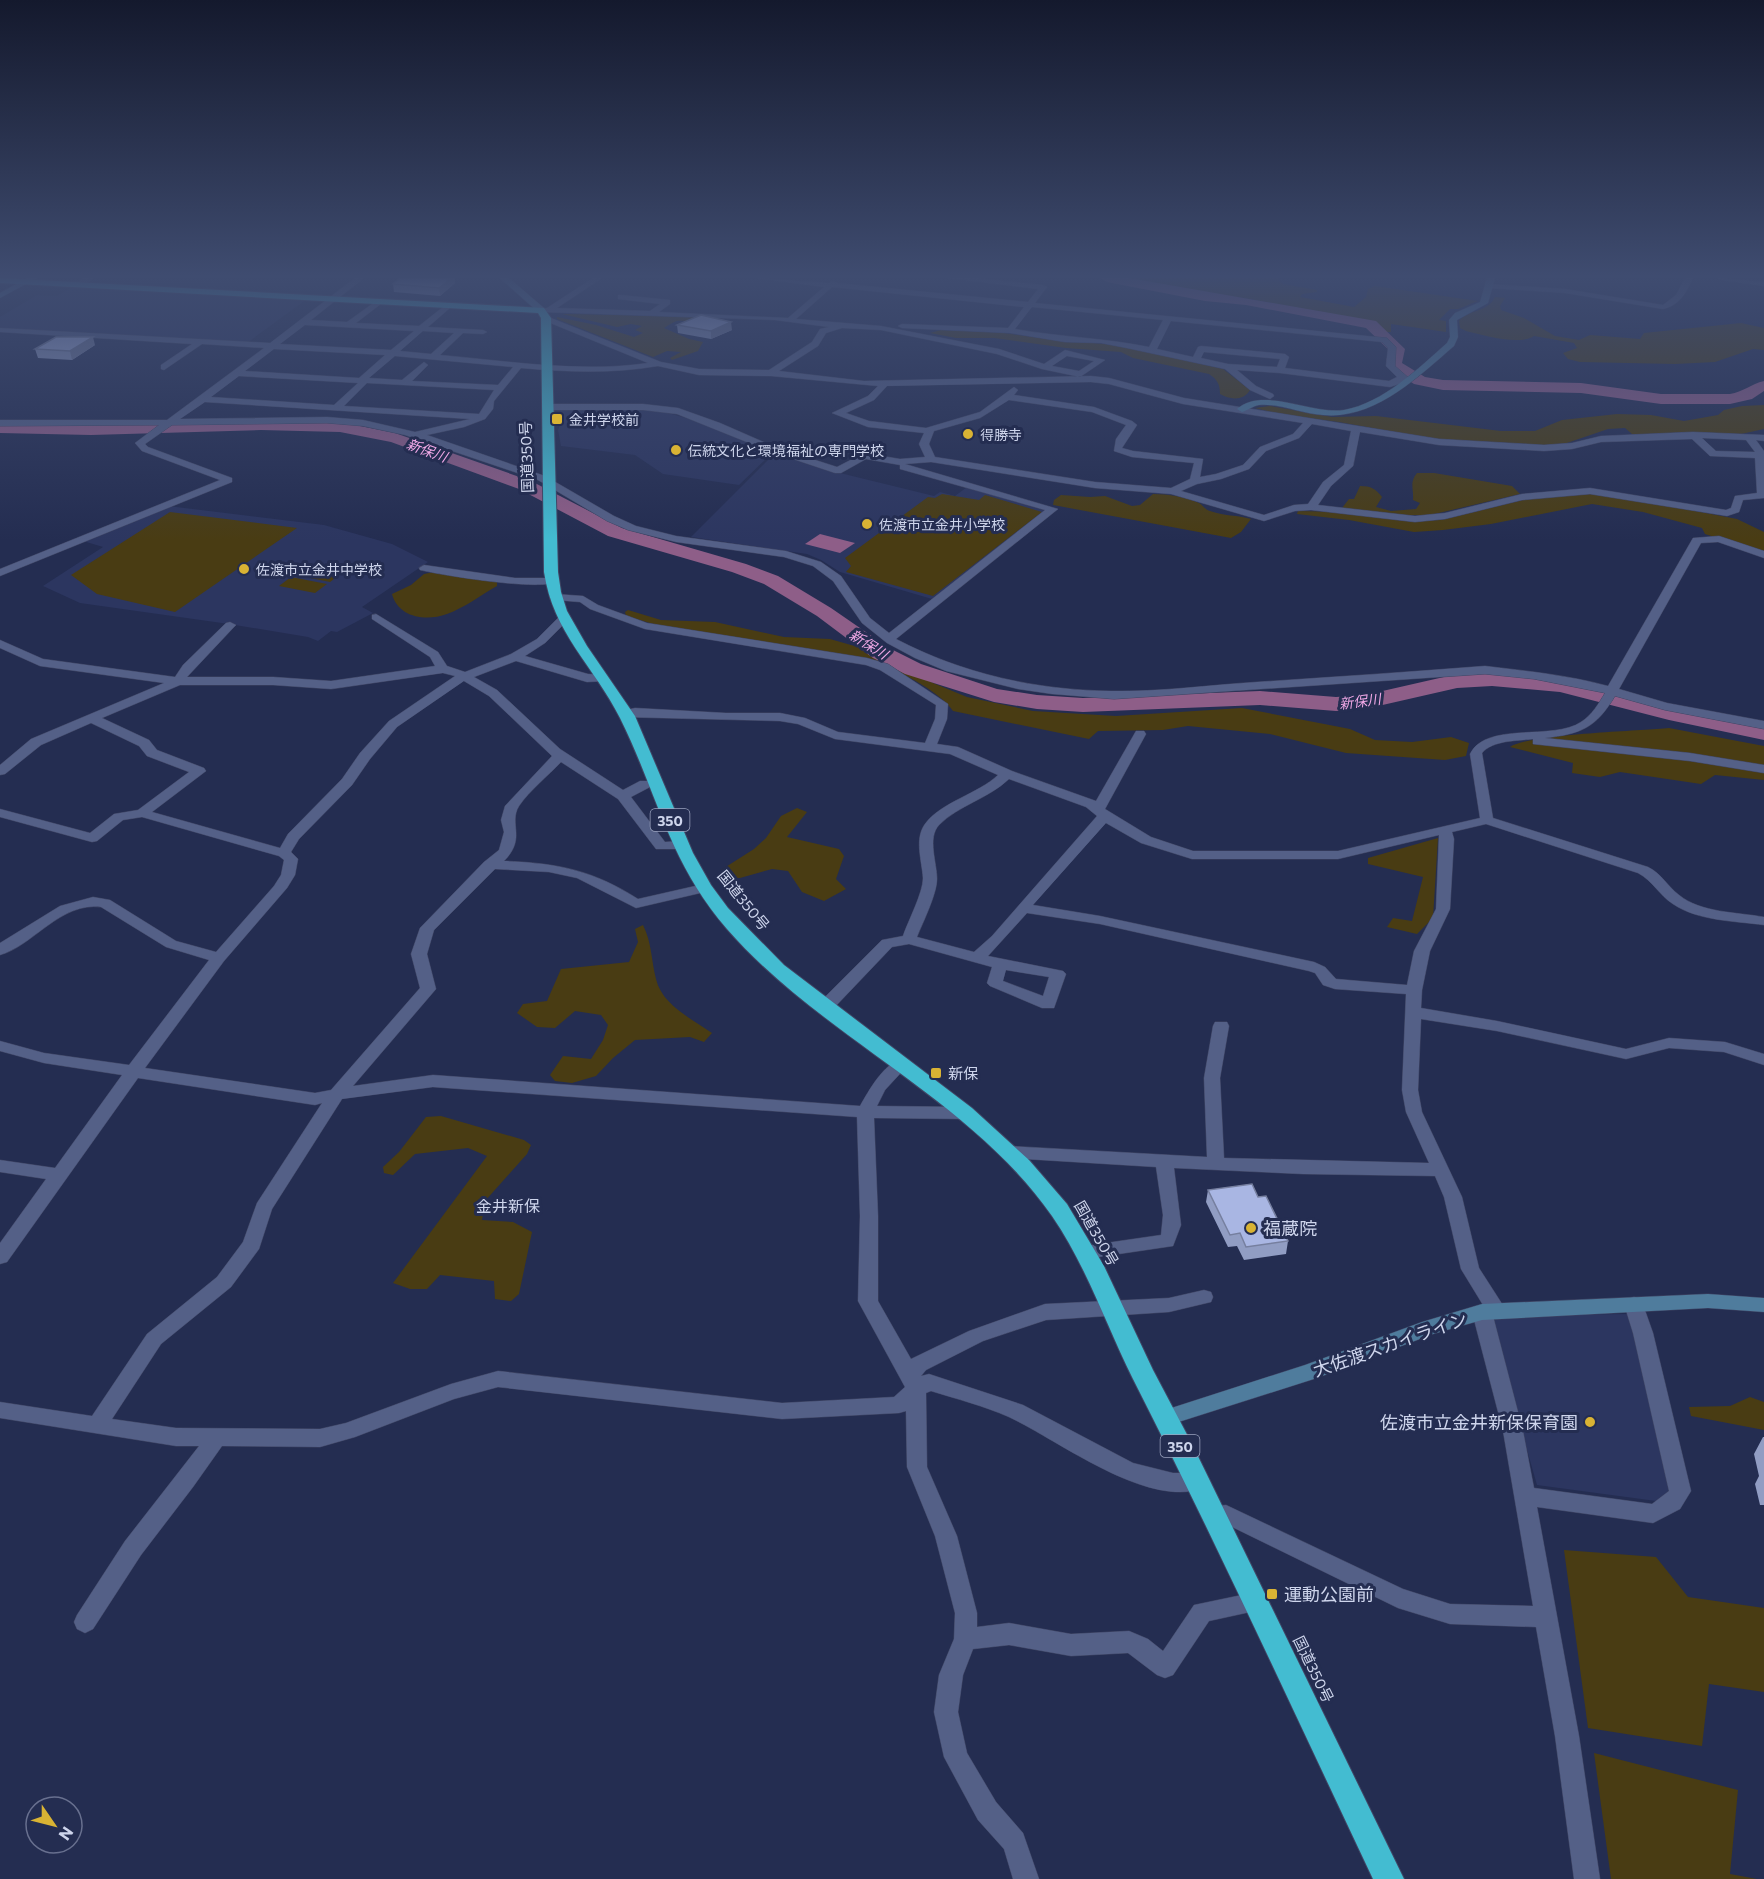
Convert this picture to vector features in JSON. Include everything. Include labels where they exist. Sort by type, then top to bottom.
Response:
[{"type":"highway","name":"国道350号","points":[[548,367],[547,407],[553,589],[564,618],[626,714],[680,844],[704,888],[753,948],[965,1113],[1009,1152],[1059,1210],[1085,1252],[1389,1879]]},
{"type":"street","points":[[0,573],[229,480],[145,450],[140,443],[247,366]]},
{"type":"street","points":[[336,408],[379,366]]},
{"type":"street","points":[[404,383],[423,366]]},
{"type":"street","points":[[415,434],[469,423],[482,417],[500,388],[518,366],[618,369],[645,366]]},
{"type":"street","points":[[669,366],[706,372],[771,373],[864,384],[1092,379],[1109,381],[1183,400],[1439,442],[1530,448],[1572,446],[1601,438],[1693,435],[1764,438]]},
{"type":"street","points":[[771,373],[782,366]]},
{"type":"street","points":[[1041,366],[1091,376],[1092,379]]},
{"type":"street","points":[[1080,374],[1092,366]]},
{"type":"street","points":[[1223,366],[1280,370],[1390,384],[1399,379],[1411,377]]},
{"type":"street","points":[[1280,370],[1282,366]]},
{"type":"street","points":[[1390,366],[1411,377]]},
{"type":"street","points":[[1242,409],[1253,403],[1263,402],[1320,412],[1352,411],[1411,377],[1425,366]]},
{"type":"street","points":[[1228,367],[1253,388],[1270,396]]},
{"type":"street","points":[[238,373],[500,388]]},
{"type":"street","points":[[884,383],[882,390],[871,399],[837,413],[868,424],[929,431],[939,425],[973,418],[988,411],[1008,397],[1022,381]]},
{"type":"street","points":[[1008,397],[1094,410],[1129,423],[1132,425],[1121,438],[1117,449],[1132,454],[1200,461],[1194,481]]},
{"type":"street","points":[[203,399],[482,417]]},
{"type":"street","points":[[547,407],[643,406],[670,409],[717,425],[772,449],[838,471],[864,456],[912,462],[932,459],[1095,485],[1172,491],[1264,518],[1294,508],[1311,507],[1415,519],[1445,516],[1522,497],[1590,491],[1727,513],[1735,510],[1740,498],[1763,495],[1760,455],[1748,436]]},
{"type":"street","points":[[0,423],[328,421],[386,427],[415,434],[550,484],[597,512],[632,528],[701,543],[782,553],[821,566],[836,574],[866,621],[890,638],[910,650],[963,672],[1000,682],[1088,694],[1132,694],[1292,685],[1485,670],[1534,675],[1611,690],[1665,706],[1764,725]]},
{"type":"street","points":[[1172,491],[1194,481],[1218,477],[1246,467],[1263,449],[1296,436],[1310,421]]},
{"type":"street","points":[[1311,507],[1327,484],[1348,466],[1356,428]]},
{"type":"street","points":[[929,431],[924,444],[932,459]]},
{"type":"street","points":[[1693,435],[1713,454],[1760,455]]},
{"type":"street","points":[[859,459],[919,470],[1053,509],[890,638]]},
{"type":"street","points":[[1487,820],[1476,752],[1481,746],[1514,737],[1562,734],[1582,727],[1600,707],[1611,690],[1697,540],[1719,539],[1764,555]]},
{"type":"street","points":[[424,568],[553,589],[583,599],[594,607],[645,626],[716,636],[742,643],[851,658],[884,667],[942,704],[941,719],[929,747]]},
{"type":"street","points":[[376,617],[434,655],[443,669]]},
{"type":"street","points":[[284,853],[293,837],[347,782],[365,756],[393,724],[432,695],[464,676],[515,657],[541,641],[564,618]]},
{"type":"street","points":[[0,771],[36,742],[178,681],[187,668],[230,624]]},
{"type":"street","points":[[0,644],[40,662],[178,681],[273,681],[331,685],[443,669],[464,676],[493,693],[560,755],[624,796],[661,846],[680,844]]},
{"type":"street","points":[[515,657],[587,678],[602,678]]},
{"type":"street","points":[[626,714],[635,712],[726,717],[780,717],[801,721],[835,735],[953,750],[1007,774],[1091,804],[1146,840],[1192,855],[1338,855],[1487,820],[1643,870],[1654,875],[1681,904],[1696,909],[1764,921]]},
{"type":"street","points":[[93,719],[144,743],[152,753],[199,771],[142,813]]},
{"type":"street","points":[[977,958],[997,939],[1102,813],[1140,734]]},
{"type":"street","points":[[1514,737],[1564,746],[1689,757],[1764,769]]},
{"type":"street","points":[[97,1425],[154,1339],[224,1282],[252,1244],[263,1208],[337,1094],[428,989],[419,954],[427,928],[506,850],[511,832],[508,820],[512,806],[560,755]]},
{"type":"street","points":[[909,939],[930,882],[926,836],[931,825],[945,813],[992,788],[1007,774]]},
{"type":"street","points":[[624,796],[645,784]]},
{"type":"street","points":[[0,813],[92,838],[119,817],[142,813],[284,853],[291,859],[288,875],[219,958],[134,1071],[0,1257]]},
{"type":"street","points":[[1445,831],[1447,839],[1443,909],[1422,951],[1414,990],[1410,1090],[1414,1112],[1453,1197],[1470,1269],[1489,1311],[1525,1496],[1567,1736],[1587,1879]]},
{"type":"street","points":[[489,865],[554,867],[571,870],[596,879],[636,904],[704,888]]},
{"type":"street","points":[[0,950],[74,905],[94,900],[105,903],[171,944],[219,958]]},
{"type":"street","points":[[1023,908],[1100,920],[1314,968],[1320,970],[1328,982],[1335,984],[1414,990]]},
{"type":"street","points":[[826,1006],[887,943],[909,939],[1000,964]]},
{"type":"street","points":[[1412,1012],[1497,1026],[1626,1054],[1669,1043],[1725,1047],[1764,1060]]},
{"type":"street","points":[[1216,1164],[1212,1077],[1221,1026]]},
{"type":"street","points":[[0,1046],[44,1058],[315,1099],[433,1081],[865,1112],[965,1113]]},
{"type":"street","points":[[901,1064],[879,1087],[865,1112],[869,1215],[868,1301],[913,1381],[916,1467],[946,1536],[966,1613],[965,1640],[951,1675],[946,1712],[956,1757],[987,1811],[1014,1842],[1026,1879]]},
{"type":"street","points":[[1009,1152],[1216,1164],[1441,1170]]},
{"type":"street","points":[[1085,1252],[1167,1241],[1171,1237],[1173,1226],[1164,1161]]},
{"type":"street","points":[[0,1167],[59,1175]]},
{"type":"street","points":[[0,1410],[176,1437],[320,1438],[348,1431],[451,1392],[498,1379],[782,1411],[899,1405],[920,1364],[976,1336],[1045,1312],[1169,1305],[1204,1297]]},
{"type":"street","name":"大佐渡スカイライン","points":[[1166,1418],[1310,1372],[1429,1327],[1489,1311],[1708,1301],[1764,1305]]},
{"type":"street","points":[[1525,1496],[1653,1514],[1667,1508],[1678,1498],[1680,1491],[1643,1333],[1634,1304]]},
{"type":"street","points":[[913,1381],[929,1382],[1016,1411],[1125,1468],[1172,1482],[1197,1482]]},
{"type":"street","points":[[85,1622],[133,1548],[186,1481],[216,1438]]},
{"type":"street","points":[[1213,1514],[1226,1514],[1398,1598],[1450,1614],[1546,1617]]},
{"type":"street","points":[[965,1640],[1009,1634],[1071,1645],[1129,1642],[1140,1647],[1165,1667],[1202,1612],[1256,1602]]},
{"type":"shaded area","points":[[1170,366],[1208,366],[1223,369],[1250,390],[1241,398],[1220,394],[1218,382],[1209,374]]},
{"type":"shaded area","points":[[1764,405],[1764,429],[1741,434],[1632,434],[1625,428],[1608,429],[1561,445],[1536,446],[1433,439],[1255,408],[1270,406],[1332,417],[1376,416],[1501,431],[1535,431],[1562,420],[1617,414],[1651,415],[1684,421],[1718,415],[1724,410],[1742,406]]},
{"type":"shaded area","name":"伝統文化と環境福祉の専門学校","points":[[560,409],[661,411],[700,422],[772,453],[739,485],[663,474],[635,455],[561,446],[558,430],[562,421]]},
{"type":"shaded area","name":"佐渡市立金井小学校","points":[[775,453],[840,473],[934,496],[940,492],[955,496],[967,487],[1047,510],[932,599],[840,572],[807,554],[691,537]]},
{"type":"shaded area","points":[[1417,473],[1434,473],[1512,486],[1520,494],[1430,515],[1397,515],[1342,508],[1349,499],[1354,499],[1360,486],[1373,488],[1382,497],[1376,507],[1391,511],[1416,509],[1420,503],[1413,500],[1412,486]]},
{"type":"shaded area","points":[[942,494],[979,500],[985,495],[1042,512],[933,596],[846,572],[851,566],[845,558],[928,497],[935,498]]},
{"type":"shaded area","points":[[1153,494],[1183,498],[1199,503],[1215,513],[1251,519],[1241,532],[1231,538],[1053,505],[1054,500],[1061,495],[1105,496],[1132,506],[1140,505]]},
{"type":"shaded area","points":[[1568,494],[1597,494],[1633,499],[1737,519],[1764,532],[1764,553],[1705,534],[1702,528],[1643,512],[1592,504],[1491,524],[1414,532],[1349,520],[1297,514],[1298,511],[1344,512],[1405,521],[1441,520],[1527,499]]},
{"type":"shaded area","name":"佐渡市立金井中学校","points":[[168,506],[324,525],[392,544],[428,562],[362,607],[373,613],[337,632],[331,631],[318,641],[308,637],[229,624],[80,603],[43,586],[103,547],[83,541]]},
{"type":"shaded area","points":[[170,512],[297,528],[175,612],[97,594],[71,575]]},
{"type":"shaded area","points":[[820,534],[855,543],[840,553],[805,544]]},
{"type":"shaded area","points":[[307,567],[342,573],[330,582],[295,575]]},
{"type":"shaded area","points":[[434,572],[497,582],[497,586],[447,614],[422,617],[406,613],[395,602],[392,594],[411,585],[424,574]]},
{"type":"shaded area","points":[[291,577],[327,584],[315,593],[279,586]]},
{"type":"shaded area","points":[[628,610],[661,620],[715,622],[784,637],[830,639],[865,649],[933,683],[967,697],[1033,711],[1116,716],[1242,708],[1350,729],[1375,740],[1412,742],[1451,737],[1469,743],[1466,756],[1445,760],[1346,753],[1270,734],[1188,726],[1163,730],[1098,731],[1089,739],[953,711],[938,695],[927,688],[871,660],[657,625],[626,616],[625,612]]},
{"type":"shaded area","points":[[1669,728],[1764,746],[1764,780],[1715,775],[1701,784],[1620,772],[1600,777],[1572,773],[1573,763],[1510,747],[1561,736]]},
{"type":"shaded area","points":[[797,808],[807,812],[787,837],[839,849],[844,856],[836,879],[846,889],[824,901],[802,892],[788,871],[772,869],[740,878],[727,878],[721,870],[754,849],[766,838],[781,816]]},
{"type":"shaded area","points":[[1438,838],[1433,918],[1417,934],[1387,927],[1393,918],[1412,921],[1423,877],[1368,864],[1368,858]]},
{"type":"shaded area","points":[[643,925],[650,945],[656,979],[664,996],[671,1004],[712,1033],[704,1042],[690,1037],[635,1040],[596,1076],[572,1083],[555,1081],[550,1075],[563,1056],[591,1059],[603,1040],[608,1025],[601,1015],[575,1011],[555,1028],[537,1027],[517,1013],[523,1004],[547,1001],[561,969],[629,962],[638,942],[635,929]]},
{"type":"shaded area","points":[[441,1116],[524,1140],[531,1145],[527,1154],[485,1201],[482,1220],[513,1222],[532,1232],[519,1294],[511,1301],[495,1299],[494,1281],[440,1275],[427,1289],[410,1289],[393,1283],[487,1156],[468,1148],[415,1154],[393,1175],[384,1173],[383,1167],[399,1152],[426,1117]]},
{"type":"shaded area","name":"佐渡市立金井新保保育園","points":[[1634,1314],[1671,1503],[1537,1485],[1490,1320],[1522,1315]]},
{"type":"shaded area","points":[[1750,1397],[1764,1402],[1764,1430],[1691,1416],[1689,1407],[1730,1406]]},
{"type":"shaded area","points":[[1564,1550],[1656,1557],[1688,1597],[1764,1608],[1764,1692],[1709,1684],[1702,1746],[1588,1728]]},
{"type":"shaded area","points":[[1594,1753],[1738,1790],[1730,1874],[1757,1879],[1611,1879]]},
{"type":"building","name":"福蔵院","points":[[1252,1184],[1258,1197],[1266,1196],[1288,1241],[1246,1247],[1240,1233],[1230,1235],[1208,1190]]},
{"type":"waterway","points":[[1396,366],[1420,381],[1443,385],[1581,388],[1661,399],[1730,399],[1746,396],[1754,389],[1764,386]]},
{"type":"waterway","name":"新保川","points":[[0,428],[91,430],[261,425],[340,427],[395,438],[525,485],[615,532],[739,568],[771,580],[824,612],[881,653],[913,669],[994,695],[1037,702],[1083,705],[1260,698],[1336,704],[1365,702],[1457,681],[1492,679],[1561,685],[1669,713],[1764,733]]},
{"type":"place","name":"金井学校前","points":[[557,419]]},
{"type":"place","name":"得勝寺","points":[[968,434]]},
{"type":"place","name":"伝統文化と環境福祉の専門学校","points":[[676,450]]},
{"type":"place","name":"佐渡市立金井小学校","points":[[867,524]]},
{"type":"place","name":"佐渡市立金井中学校","points":[[244,569]]},
{"type":"place","name":"新保","points":[[936,1073]]},
{"type":"place","name":"福蔵院","points":[[1251,1228]]},
{"type":"place","name":"佐渡市立金井新保保育園","points":[[1590,1422]]},
{"type":"place","name":"運動公園前","points":[[1272,1594]]},
{"type":"district","name":"金井新保","points":[[508,1205]]}]
